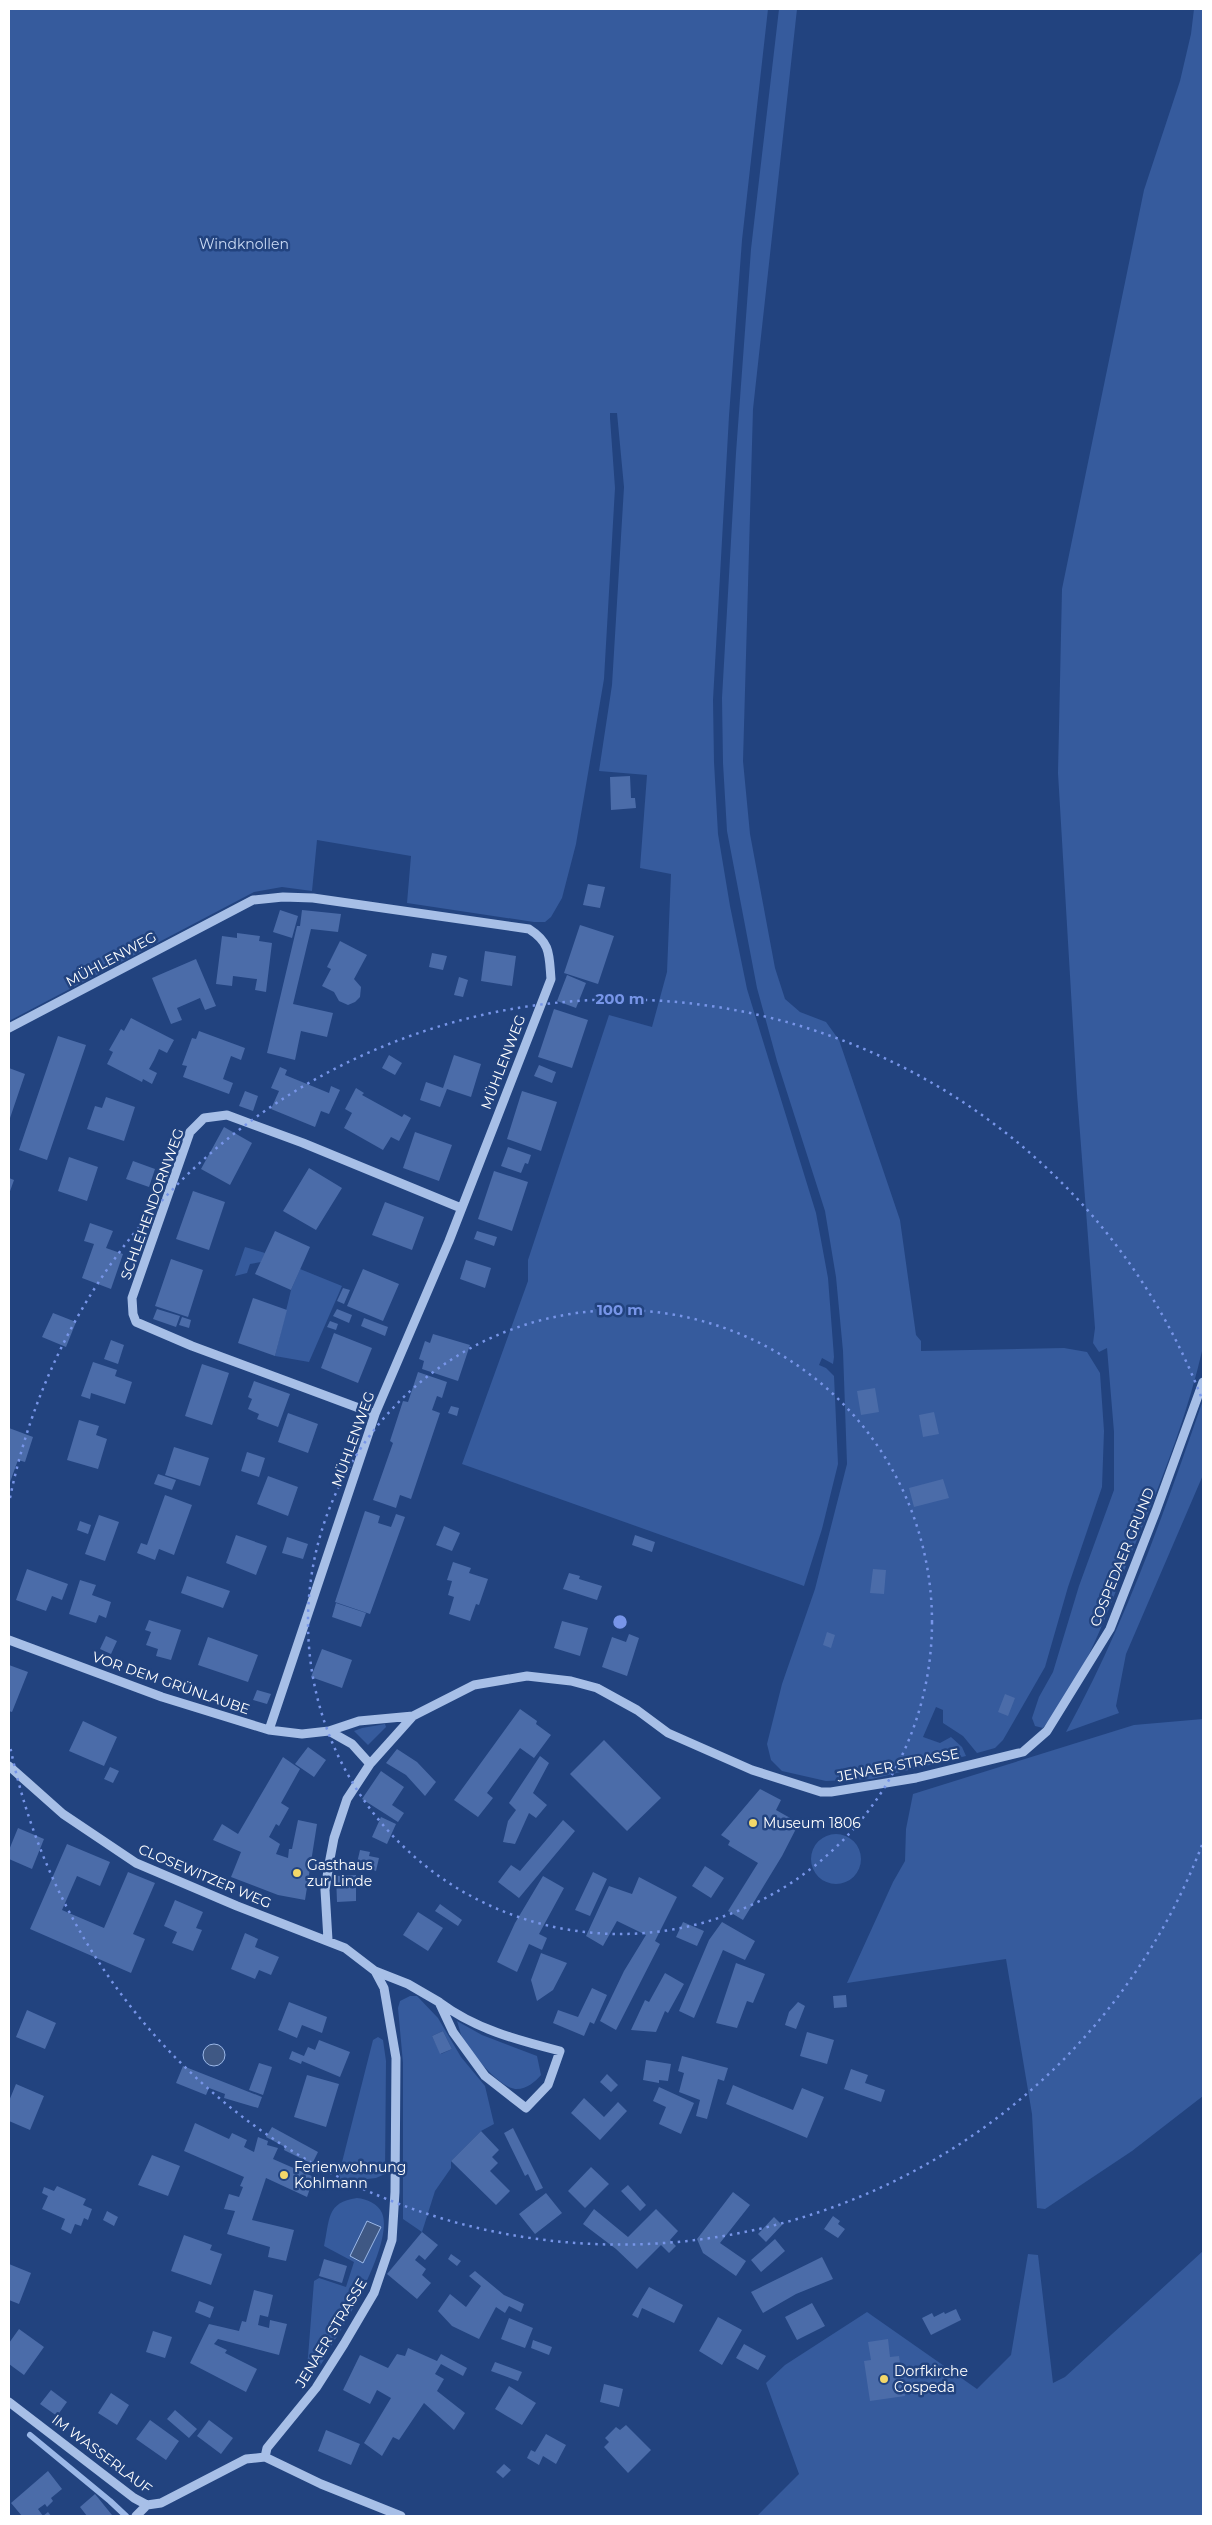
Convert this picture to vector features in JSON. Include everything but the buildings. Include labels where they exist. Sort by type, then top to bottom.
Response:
[{"type":"street","name":"MÜHLENWEG","points":[[9,1028],[253,900],[283,897],[313,898],[529,929],[540,936],[549,949],[551,979],[462,1208],[375,1414],[269,1730]]},
{"type":"street","name":"SCHLEHENDORNWEG","points":[[375,1414],[192,1346],[136,1322],[133,1314],[132,1298],[190,1132],[204,1118],[227,1115],[303,1143],[462,1208]]},
{"type":"street","name":"COSPEDAER GRUND","points":[[1023,1752],[1047,1730],[1110,1629],[1203,1382]]},
{"type":"street","name":"VOR DEM GRÜNLAUBE","points":[[9,1640],[162,1697],[269,1730],[302,1734],[329,1731],[359,1721],[413,1716]]},
{"type":"street","name":"JENAER STRASSE","points":[[265,2457],[267,2448],[316,2388],[344,2344],[374,2292],[392,2240],[395,2192],[396,2058],[389,2008],[384,1988],[375,1971],[345,1948],[328,1940],[326,1890],[334,1838],[347,1799],[370,1764],[413,1716],[467,1689],[491,1681],[527,1676],[571,1681],[597,1688],[637,1710],[668,1733],[752,1770],[821,1792],[916,1778],[1023,1752]]},
{"type":"street","points":[[329,1731],[352,1744],[370,1764]]},
{"type":"street","name":"CLOSEWITZER WEG","points":[[9,1766],[63,1814],[136,1863],[237,1906],[328,1940]]},
{"type":"street","points":[[375,1971],[408,1984],[440,2002],[454,2013],[488,2030],[560,2051],[548,2085],[526,2108],[485,2076],[453,2032],[440,2002]]},
{"type":"street","name":"IM WASSERLAUF","points":[[9,2402],[134,2498],[147,2505],[161,2503],[246,2459],[265,2457]]},
{"type":"street","points":[[265,2457],[321,2484],[402,2516]]},
{"type":"street","points":[[136,2516],[147,2505]]},
{"type":"green space","name":"Windknollen","points":[[9,9],[768,9],[742,240],[729,416],[713,700],[714,762],[718,834],[747,989],[816,1213],[828,1278],[834,1357],[833,1364],[822,1358],[819,1365],[826,1368],[834,1376],[838,1464],[822,1529],[804,1586],[462,1464],[528,1281],[528,1260],[609,1015],[652,1027],[667,972],[671,874],[640,868],[647,775],[599,771],[612,685],[624,487],[617,413],[610,413],[615,488],[604,679],[576,844],[562,898],[551,917],[545,922],[534,922],[407,903],[411,856],[317,840],[312,891],[282,887],[254,892],[9,1021]]},
{"type":"green space","points":[[779,9],[797,9],[753,409],[743,761],[750,834],[775,968],[785,999],[800,1012],[826,1022],[839,1040],[900,1220],[916,1335],[921,1341],[921,1351],[1064,1348],[1087,1352],[1100,1373],[1104,1431],[1102,1487],[1068,1587],[1045,1667],[1003,1740],[995,1748],[977,1753],[963,1736],[943,1723],[943,1710],[936,1707],[923,1737],[940,1743],[951,1737],[962,1747],[966,1756],[872,1779],[826,1781],[782,1771],[771,1760],[767,1744],[782,1684],[815,1589],[847,1464],[843,1351],[836,1277],[825,1211],[777,1061],[757,988],[727,831],[723,763],[722,698],[736,453],[751,249]]},
{"type":"green space","points":[[1194,9],[1203,9],[1203,1347],[1179,1431],[1100,1630],[1070,1690],[1043,1728],[1035,1726],[1032,1718],[1039,1697],[1053,1672],[1079,1586],[1114,1490],[1114,1432],[1107,1348],[1099,1352],[1093,1343],[1095,1328],[1077,1094],[1058,773],[1062,589],[1144,190],[1180,81],[1191,34]]},
{"type":"green space","points":[[245,1247],[265,1253],[261,1262],[250,1264],[247,1273],[235,1276]]},
{"type":"green space","points":[[300,1269],[342,1286],[309,1362],[275,1356],[291,1290]]},
{"type":"green space","points":[[1203,1400],[1203,1475],[1126,1654],[1116,1706],[1119,1713],[1066,1732],[1125,1611],[1158,1527]]},
{"type":"green space","points":[[1203,1719],[1203,2096],[1132,2151],[1045,2209],[1037,2208],[1032,2114],[1006,1959],[847,1983],[893,1882],[905,1861],[906,1829],[913,1794],[1134,1725]]},
{"type":"green space","points":[[385,1724],[386,1727],[368,1745],[354,1731],[362,1728]]},
{"type":"green space","points":[[831,1834],[841,1834],[854,1841],[861,1854],[861,1864],[854,1877],[841,1884],[831,1884],[822,1880],[815,1873],[811,1864],[811,1854],[815,1845],[822,1838]]},
{"type":"green space","points":[[410,1996],[417,1996],[438,2018],[461,2057],[485,2086],[494,2124],[481,2131],[451,2161],[451,2168],[435,2191],[422,2232],[403,2219],[403,2063],[398,2008],[400,2001]],"holes":[[[443,2031],[452,2049],[441,2054],[432,2036]]]},
{"type":"green space","points":[[457,2021],[482,2035],[537,2056],[541,2075],[530,2085],[523,2088],[515,2089],[508,2087],[486,2068],[467,2045],[462,2037]]},
{"type":"green space","points":[[378,2037],[383,2040],[386,2061],[385,2174],[376,2178],[341,2182],[339,2174],[373,2040]]},
{"type":"green space","points":[[357,2198],[372,2202],[382,2213],[384,2226],[381,2242],[366,2282],[347,2320],[322,2364],[303,2380],[308,2357],[314,2281],[319,2278],[346,2287],[354,2262],[324,2246],[329,2220],[335,2208],[340,2204]]},
{"type":"green space","points":[[1203,2251],[1203,2516],[757,2516],[799,2474],[766,2383],[785,2365],[867,2312],[977,2389],[1011,2355],[1028,2254],[1038,2255],[1053,2383],[1065,2377]]},
{"type":"shaded area","points":[[210,2044],[218,2044],[225,2051],[225,2059],[218,2066],[210,2066],[203,2059],[203,2051]]},
{"type":"shaded area","points":[[367,2221],[381,2227],[363,2263],[350,2256]]},
{"type":"waterway","points":[[30,2435],[126,2516]]},
{"type":"place","name":"Museum 1806","points":[[753,1823]]},
{"type":"place","name":"Gasthaus zur Linde","points":[[297,1873]]},
{"type":"place","name":"Ferienwohnung Kohlmann","points":[[284,2175]]},
{"type":"place","name":"Dorfkirche Cospeda","points":[[884,2379]]}]
